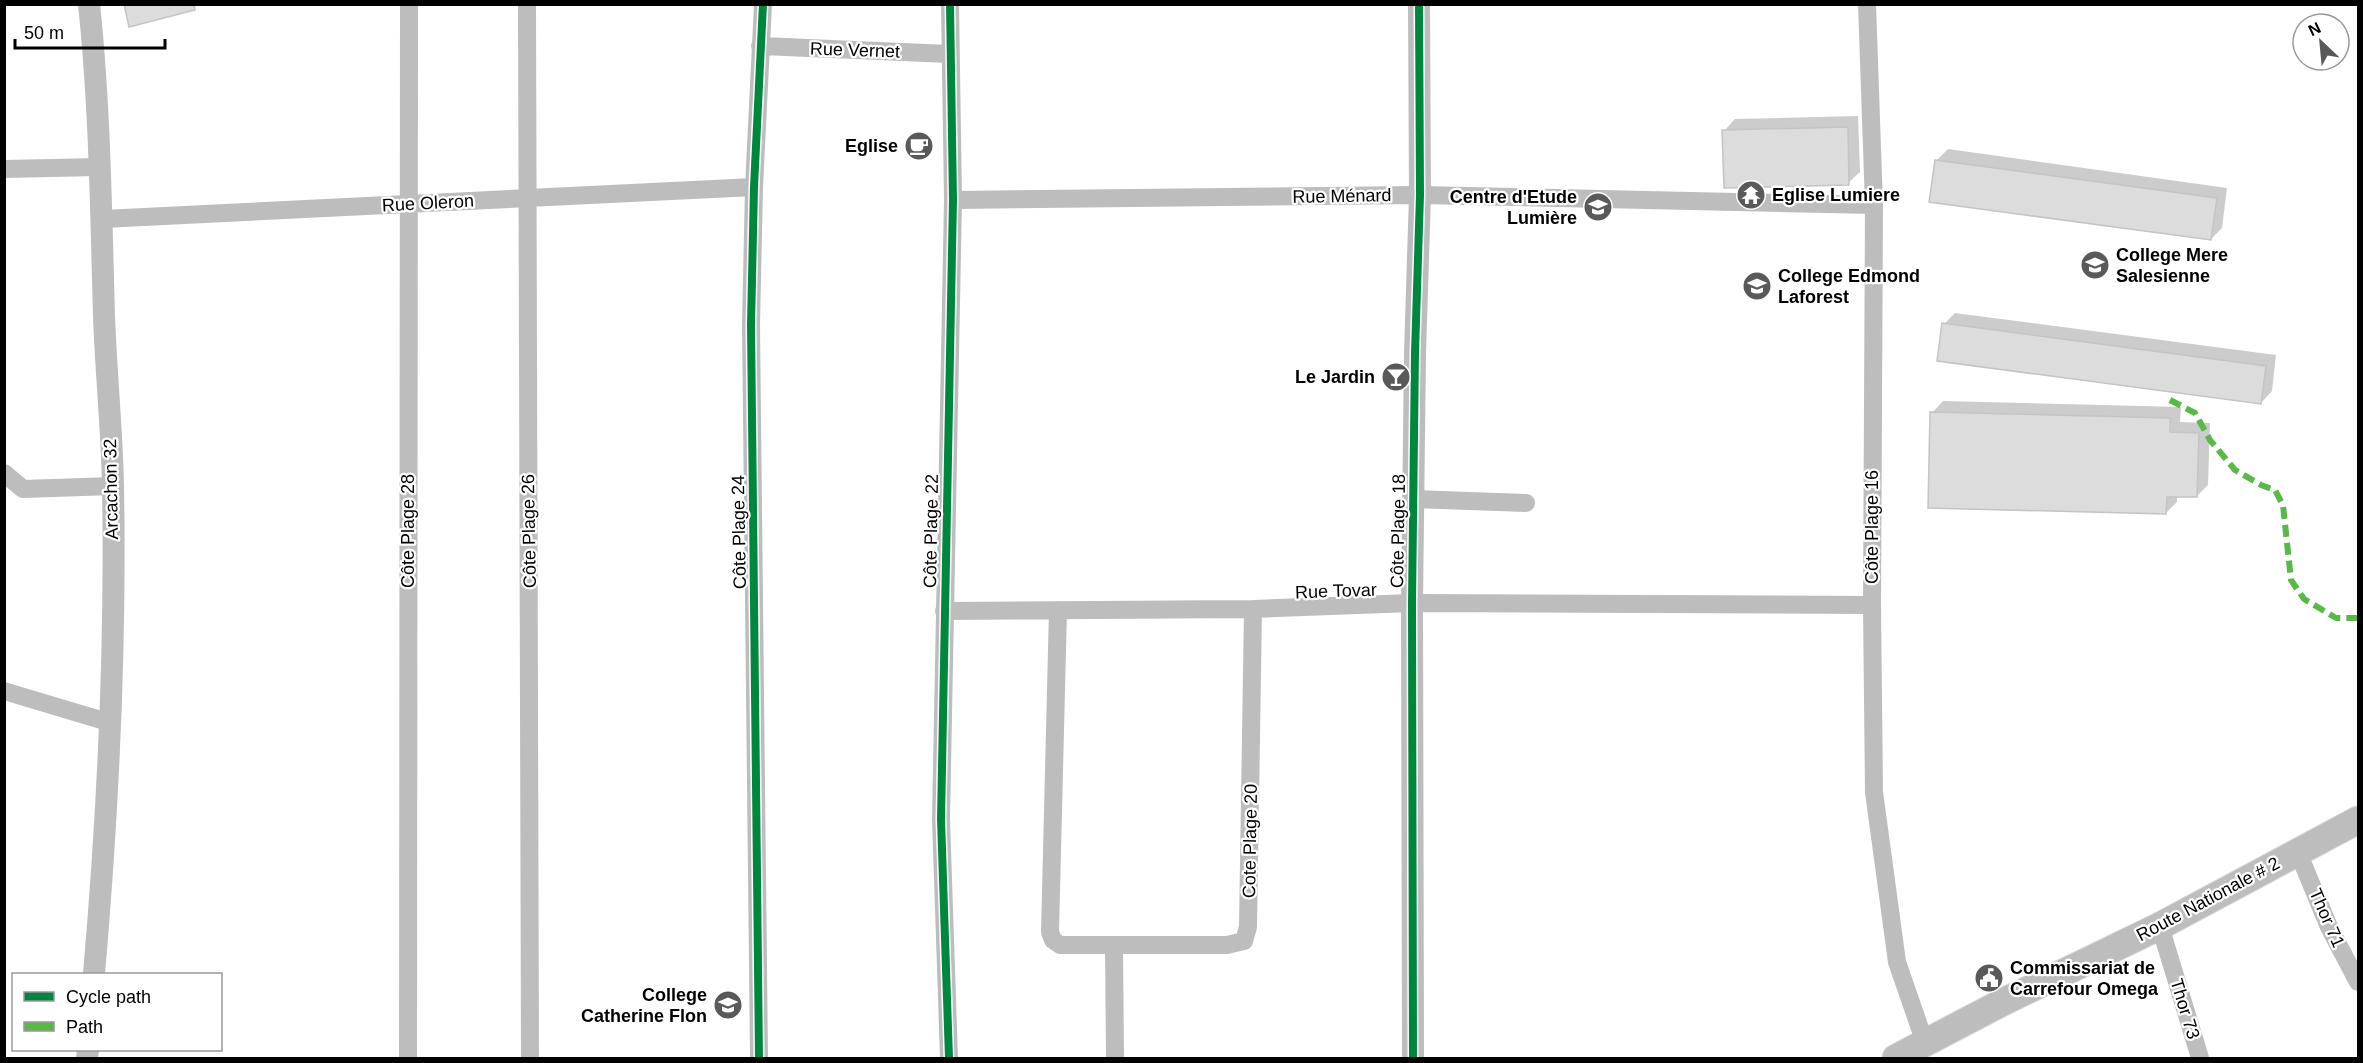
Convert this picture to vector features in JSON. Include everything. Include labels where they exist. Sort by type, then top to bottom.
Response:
[{"type":"main road","name":"Route Nationale # 2","points":[[1896,1059],[2160,926],[2358,820]]},
{"type":"street","name":"Arcachon 32","points":[[89,4],[96,67],[103,219],[104,317],[113,486],[111,723],[94,973]]},
{"type":"street","name":"Côte Plage 28","points":[[408,1059],[407,204],[409,4]]},
{"type":"street","name":"Côte Plage 26","points":[[527,4],[530,1059]]},
{"type":"street","name":"Côte Plage 24","points":[[759,1059],[751,325],[754,187],[763,4]]},
{"type":"street","name":"Côte Plage 22","points":[[949,1059],[940,819],[953,200],[950,4]]},
{"type":"street","name":"Côte Plage 18","points":[[1413,1059],[1412,603],[1420,195],[1419,4]]},
{"type":"street","name":"Côte Plage 16","points":[[1867,4],[1874,205],[1872,605],[1874,792],[1897,962],[1925,1043]]},
{"type":"street","name":"Rue Vernet","points":[[760,46],[949,54]]},
{"type":"street","points":[[4,169],[99,167]]},
{"type":"street","name":"Rue Oleron","points":[[103,219],[754,187]]},
{"type":"street","name":"Rue Ménard","points":[[953,200],[1420,195],[1874,205]]},
{"type":"street","points":[[4,473],[23,489],[113,486]]},
{"type":"street","points":[[1413,499],[1526,502]]},
{"type":"street","name":"Rue Tovar","points":[[944,611],[1253,609],[1412,603],[1872,605]]},
{"type":"street","name":"Cote Plage 20","points":[[1058,610],[1050,932],[1053,939],[1060,945],[1114,945],[1236,944],[1244,941],[1247,934],[1253,609]]},
{"type":"street","points":[[4,691],[111,723]]},
{"type":"street","name":"Thor 71","points":[[2298,852],[2329,927],[2358,982]]},
{"type":"street","name":"Thor 73","points":[[2160,926],[2200,1059]]},
{"type":"street","points":[[1114,945],[1114,1059]]},
{"type":"building","points":[[124,4],[194,4],[195,10],[129,27]]},
{"type":"building","points":[[1848,127],[1849,185],[1724,188],[1722,130]]},
{"type":"building","points":[[1935,160],[2217,198],[2211,240],[1929,202]]},
{"type":"building","points":[[1942,323],[2266,366],[2261,404],[1937,361]]},
{"type":"building","points":[[1930,412],[2170,418],[2170,432],[2199,433],[2197,497],[2167,497],[2166,514],[1928,508]]},
{"type":"marked path","points":[[2170,400],[2195,413],[2210,440],[2235,470],[2275,490],[2283,505],[2291,580],[2304,599],[2336,618],[2358,618]]},
{"type":"cycle path","points":[[759,1058],[751,325],[754,187],[763,4]]},
{"type":"cycle path","points":[[949,1058],[941,819],[953,200],[950,4]]},
{"type":"cycle path","points":[[1413,1058],[1412,603],[1415,353],[1420,195],[1419,4]]},
{"type":"place","name":"Eglise","points":[[919,146]]},
{"type":"place","name":"Eglise Lumiere","points":[[1751,195]]},
{"type":"place","name":"Centre d'Etude Lumière","points":[[1598,207]]},
{"type":"place","name":"College Mere Salesienne","points":[[2095,265]]},
{"type":"place","name":"College Edmond Laforest","points":[[1757,286]]},
{"type":"place","name":"Le Jardin","points":[[1396,377]]},
{"type":"place","name":"Commissariat de Carrefour Omega","points":[[1989,978]]},
{"type":"place","name":"College Catherine Flon","points":[[728,1005]]}]
